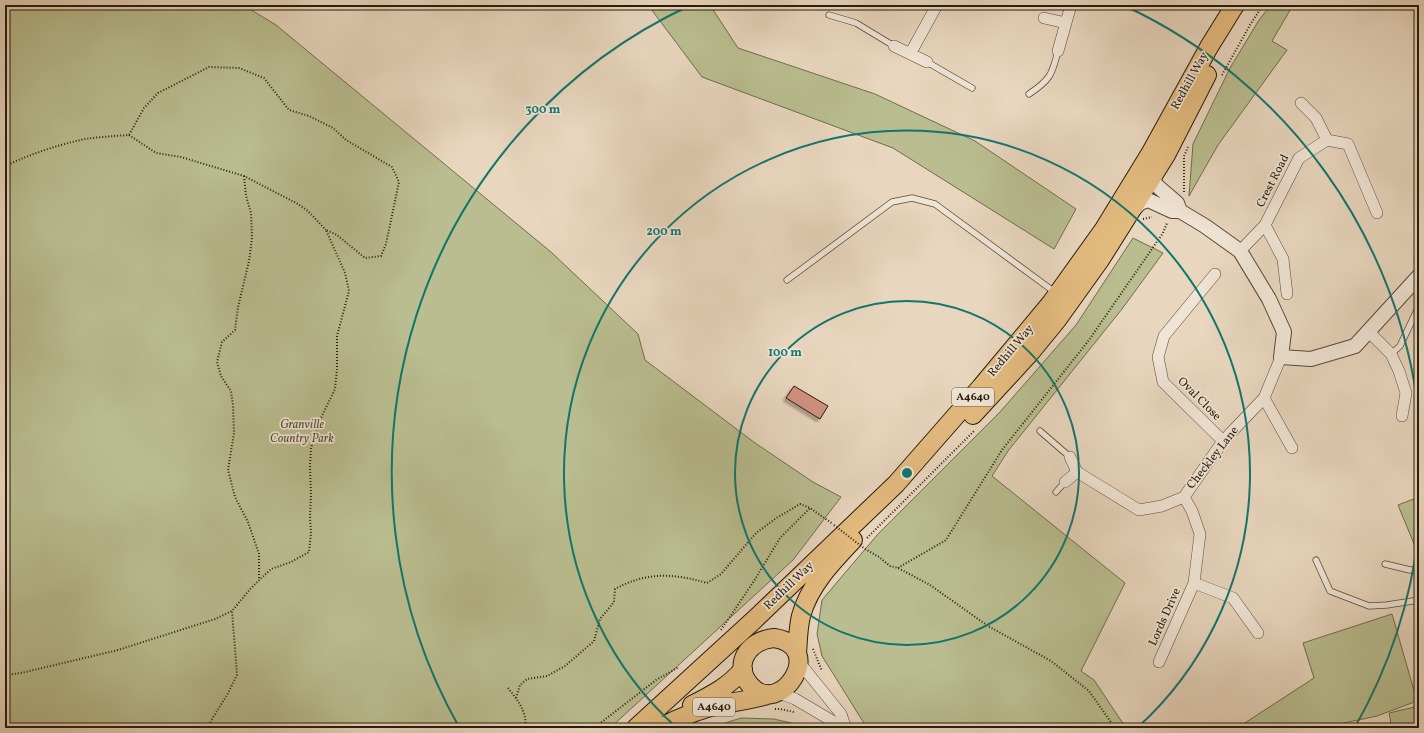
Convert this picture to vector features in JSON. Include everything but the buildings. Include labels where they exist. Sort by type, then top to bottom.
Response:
[{"type":"main road","name":"Redhill Way","points":[[636,728],[754,620],[896,484],[981,387],[1057,294],[1104,229],[1150,154],[1209,47],[1235,5]]},
{"type":"main road","name":"Redhill Way","points":[[803,654],[801,616],[806,602],[820,578],[841,553],[898,495],[1030,353],[1100,260],[1138,215],[1156,170],[1166,155],[1203,82],[1240,16],[1248,5]]},
{"type":"main road","name":"A4640","points":[[648,728],[719,690],[734,679],[743,669],[746,655],[754,645],[760,632],[802,588],[810,566]]},
{"type":"main road","points":[[754,645],[767,639],[779,639],[788,643],[803,654]]},
{"type":"main road","name":"A4640","points":[[660,728],[690,714],[708,708],[727,703],[756,699],[774,693],[790,684],[793,680],[803,654]]},
{"type":"main road","points":[[743,669],[748,682],[752,687],[761,693],[774,693]]},
{"type":"street","points":[[910,54],[937,5]]},
{"type":"street","points":[[1058,51],[1071,5]]},
{"type":"street","points":[[1044,18],[1066,23]]},
{"type":"street","points":[[894,46],[927,62]]},
{"type":"street","points":[[1301,103],[1316,118],[1327,140],[1348,144],[1377,213]]},
{"type":"street","name":"Crest Road","points":[[1240,251],[1265,225],[1299,158],[1327,140]]},
{"type":"street","name":"Checkley Lane","points":[[1156,170],[1154,180],[1156,185],[1177,203],[1180,211]]},
{"type":"street","name":"Checkley Lane","points":[[1077,472],[1139,510],[1162,506],[1184,497],[1223,441],[1264,398],[1281,357],[1284,332],[1269,299],[1240,251],[1205,226],[1180,211],[1172,211],[1148,200],[1140,203],[1138,215]]},
{"type":"street","name":"Crest Road","points":[[1265,225],[1283,258],[1288,294]]},
{"type":"street","name":"Oval Close","points":[[1216,274],[1164,336],[1158,356],[1163,382],[1223,441]]},
{"type":"street","points":[[1281,357],[1312,359],[1355,346],[1419,276]]},
{"type":"street","points":[[1369,332],[1390,354],[1399,371],[1406,393],[1402,416]]},
{"type":"street","points":[[1264,398],[1292,448]]},
{"type":"street","points":[[1065,482],[1077,472],[1070,457]]},
{"type":"street","name":"Lords Drive","points":[[1159,662],[1194,583],[1200,534],[1192,511],[1184,497]]},
{"type":"street","name":"Lords Drive","points":[[1194,583],[1233,598],[1258,633]]},
{"type":"street","points":[[803,654],[841,714],[845,726]]},
{"type":"street","points":[[774,693],[795,699],[834,722],[845,726]]},
{"type":"lane","points":[[829,15],[856,23],[894,46]]},
{"type":"lane","points":[[1029,94],[1044,84],[1052,74],[1058,51]]},
{"type":"lane","points":[[927,62],[972,88]]},
{"type":"lane","points":[[787,280],[892,202],[912,198],[935,204],[1057,294]]},
{"type":"lane","points":[[1390,354],[1400,346],[1419,306]]},
{"type":"lane","points":[[1040,432],[1070,457]]},
{"type":"lane","points":[[1056,492],[1065,482]]},
{"type":"lane","points":[[1316,560],[1330,591],[1369,606],[1419,600]]},
{"type":"lane","points":[[1385,564],[1410,570],[1419,570]]},
{"type":"path","points":[[1220,77],[1263,5]]},
{"type":"path","points":[[129,135],[144,108],[158,93],[209,67],[239,68],[264,78],[288,110],[309,116],[333,128],[346,140],[392,167],[399,182],[386,244],[381,256],[365,258],[337,235],[326,230]]},
{"type":"path","points":[[5,166],[30,154],[86,139],[129,135],[156,153],[181,156],[244,176],[298,204],[308,211],[326,230],[345,273],[349,291],[337,336],[337,369],[335,389],[321,418],[312,448],[310,466],[311,533],[309,552],[291,562],[271,569],[259,580],[232,611],[215,619],[118,650],[21,673],[5,675]]},
{"type":"path","points":[[1182,195],[1184,191],[1184,156],[1189,143]]},
{"type":"path","points":[[244,176],[246,196],[251,213],[252,238],[249,262],[238,307],[235,330],[222,342],[217,362],[221,376],[231,392],[234,411],[234,433],[228,470],[235,497],[248,522],[259,554],[259,580]]},
{"type":"path","points":[[1138,215],[1155,217]]},
{"type":"path","points":[[898,568],[946,540],[1002,450],[1089,340],[1162,233],[1168,220],[1164,219]]},
{"type":"path","points":[[858,547],[977,428]]},
{"type":"path","points":[[516,698],[520,684],[527,679],[547,676],[565,666],[594,642],[600,619],[614,602],[615,589],[640,578],[666,576],[686,577],[707,583],[721,574],[756,533],[775,519],[800,504],[810,508],[890,566],[898,568],[930,586],[988,626],[1068,672],[1089,691],[1115,728]]},
{"type":"path","points":[[718,633],[754,581],[780,538],[810,508]]},
{"type":"path","points":[[208,728],[237,675],[232,611]]},
{"type":"path","points":[[803,654],[824,677]]},
{"type":"path","points":[[594,728],[656,680],[685,664]]},
{"type":"path","points":[[508,688],[519,702],[526,721],[525,728]]},
{"type":"green space","name":"Granville Country Park","points":[[5,5],[243,5],[276,25],[551,252],[638,334],[645,360],[755,443],[813,482],[841,497],[793,560],[610,728],[5,728]]},
{"type":"green space","points":[[648,5],[710,5],[738,48],[875,94],[975,141],[1076,209],[1054,249],[893,148],[702,77]]},
{"type":"green space","points":[[1271,5],[1293,5],[1272,41],[1287,50],[1218,145],[1189,196],[1193,144],[1230,68],[1259,20]]},
{"type":"green space","points":[[1133,238],[1163,253],[1122,309],[1008,451],[992,476],[1125,583],[1081,671],[1094,680],[1126,728],[867,728],[822,656],[817,634],[822,600],[878,534],[1000,412],[1076,325]]},
{"type":"green space","points":[[1419,497],[1419,556],[1398,505]]},
{"type":"green space","points":[[1392,614],[1417,701],[1377,716],[1321,728],[1237,728],[1314,678],[1303,643]]},
{"type":"green space","points":[[1419,706],[1419,728],[1392,728],[1389,713]]},
{"type":"green space","points":[[741,718],[774,719],[812,728],[709,728]]}]
